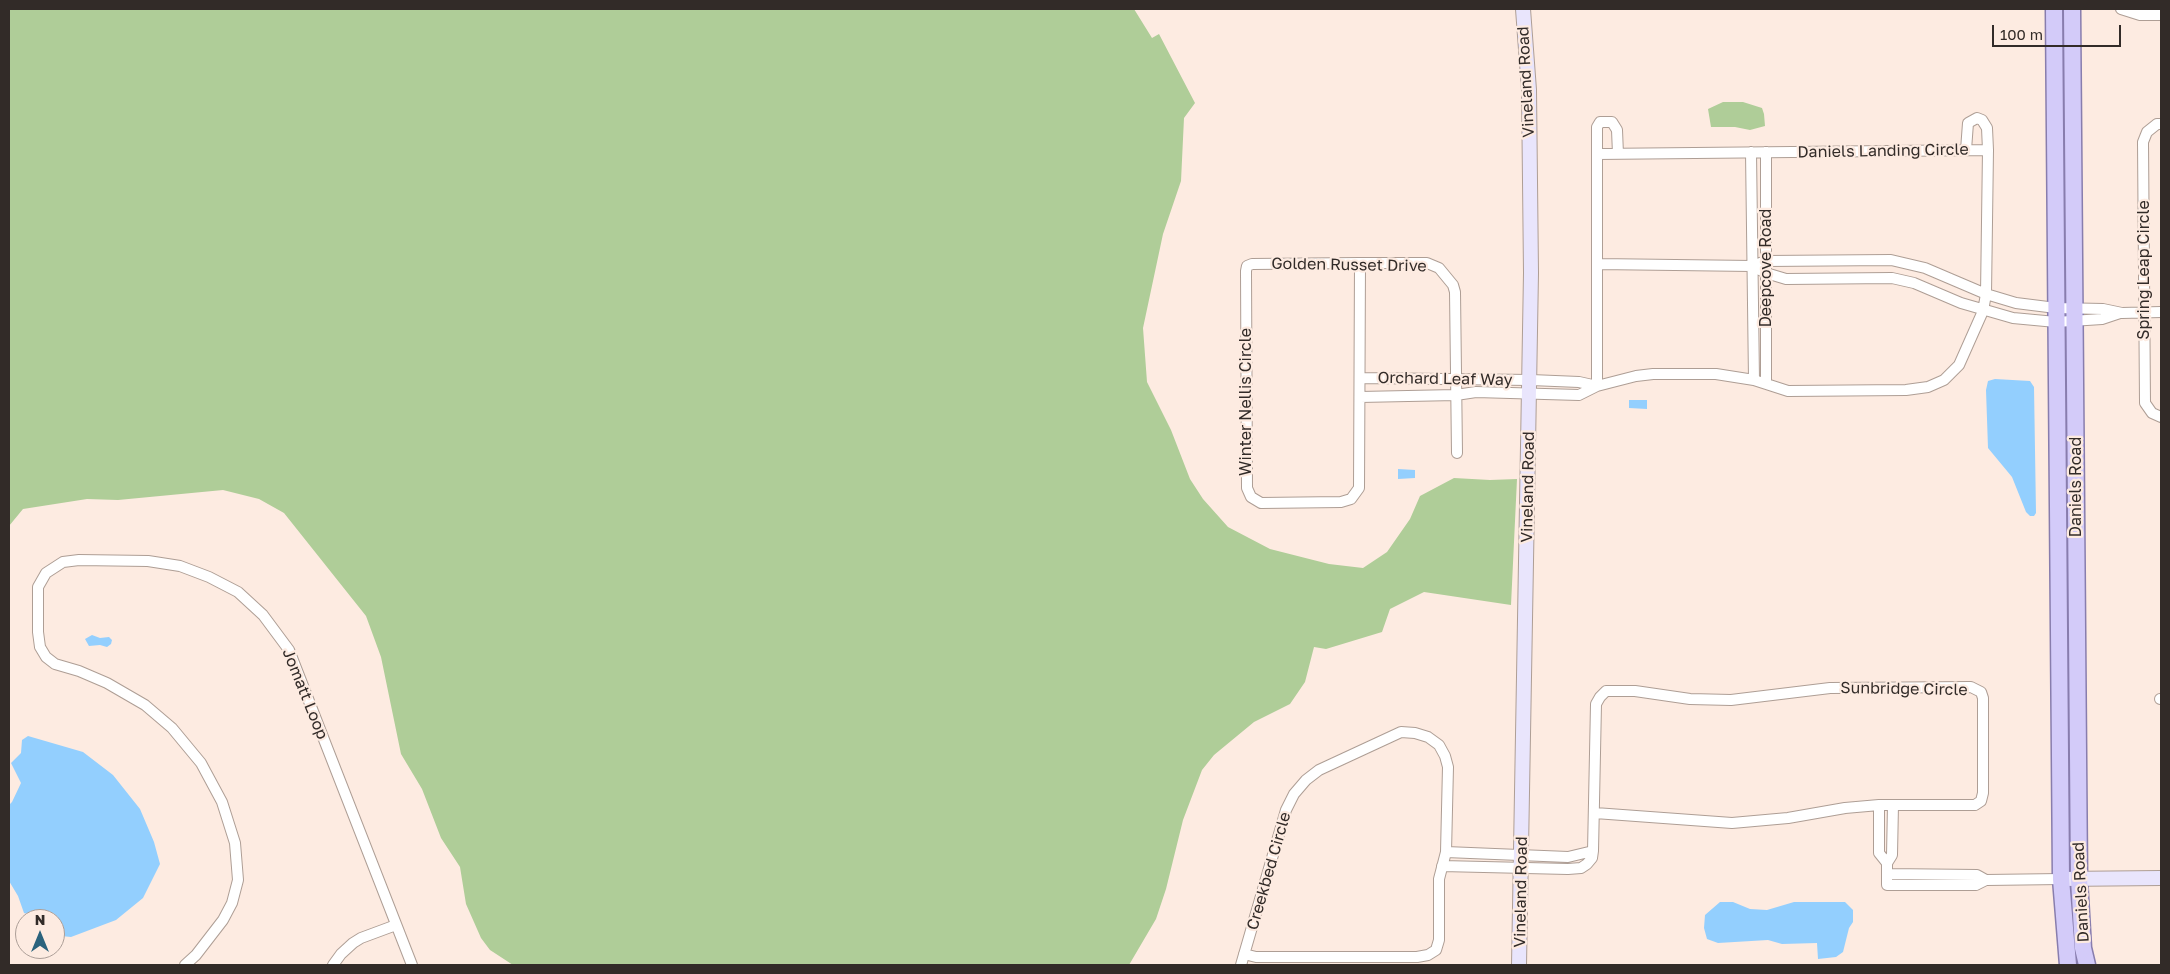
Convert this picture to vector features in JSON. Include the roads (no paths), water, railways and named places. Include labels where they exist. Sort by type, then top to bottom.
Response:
[{"type":"main road","name":"Vineland Road","points":[[1519,965],[1530,387],[1529,90],[1523,9]]},
{"type":"main road","name":"Daniels Road","points":[[2054,9],[2061,879],[2068,965]]},
{"type":"main road","name":"Daniels Road","points":[[2072,9],[2079,879],[2083,948],[2087,965]]},
{"type":"main road","points":[[2061,879],[2161,878]]},
{"type":"street","points":[[2121,9],[2140,15],[2161,15]]},
{"type":"street","points":[[1966,150],[1968,123],[1977,118],[1982,120],[1987,128],[1988,150]]},
{"type":"street","points":[[1597,386],[1597,127],[1600,122],[1612,122],[1617,130],[1618,154]]},
{"type":"street","name":"Spring Leap Circle","points":[[2161,124],[2157,124],[2147,132],[2143,142],[2145,403],[2152,413],[2161,417]]},
{"type":"street","name":"Daniels Landing Circle","points":[[1530,387],[1579,395],[1597,386],[1636,376],[1653,374],[1716,374],[1754,380],[1788,391],[1906,390],[1928,387],[1944,380],[1959,365],[1983,311],[1986,294],[1988,150],[1597,154]]},
{"type":"street","name":"Deepcove Road","points":[[1750,152],[1754,380]]},
{"type":"street","name":"Deepcove Road","points":[[1766,152],[1766,384]]},
{"type":"street","points":[[1598,264],[1752,266],[1766,261],[1892,260],[1910,263],[1986,294],[2056,315],[2075,314]]},
{"type":"street","name":"Golden Russet Drive","points":[[1248,266],[1252,264],[1427,262],[1439,268],[1455,292],[1457,454]]},
{"type":"street","name":"Winter Nellis Circle","points":[[1248,266],[1246,271],[1247,488],[1252,497],[1261,503],[1341,502],[1351,499],[1360,488],[1360,263]]},
{"type":"street","points":[[1752,266],[1766,273],[1786,279],[1892,278],[1914,283],[1983,311],[2013,318],[2075,314],[2102,319],[2122,313],[2161,312]]},
{"type":"street","points":[[2013,318],[2016,303]]},
{"type":"street","name":"Orchard Leaf Way","points":[[1360,378],[1485,380],[1530,387]]},
{"type":"street","points":[[1485,380],[1485,392]]},
{"type":"street","name":"Daniels Landing Circle","points":[[1530,387],[1569,382],[1597,386]]},
{"type":"street","points":[[1569,382],[1569,394]]},
{"type":"street","name":"Orchard Leaf Way","points":[[1360,396],[1456,395],[1530,387]]},
{"type":"street","name":"Jomatt Loop","points":[[185,965],[223,920],[232,903],[238,880],[235,843],[222,802],[201,764],[172,728],[145,705],[107,683],[79,671],[55,664],[46,657],[40,647],[38,632],[38,587],[46,573],[63,562],[79,560],[148,561],[180,566],[210,576],[238,592],[263,615],[289,650],[412,965]]},
{"type":"street","name":"Sunbridge Circle","points":[[1593,851],[1596,704],[1600,696],[1606,691],[1636,691],[1690,698],[1730,700],[1830,688],[1971,687],[1980,692],[1982,698],[1981,801],[1975,805],[1879,805],[1845,808],[1788,818],[1732,823],[1595,813]]},
{"type":"street","name":"Creekbed Circle","points":[[1241,965],[1244,954],[1286,810],[1294,794],[1306,780],[1319,770],[1401,732],[1415,732],[1428,736],[1439,745],[1448,767],[1446,852],[1439,879],[1439,940],[1436,950],[1428,955],[1418,957],[1256,957],[1244,954]]},
{"type":"street","points":[[1879,805],[1879,853],[1887,863]]},
{"type":"street","points":[[1893,805],[1892,855],[1887,863],[1887,885],[1976,885],[1986,880],[2061,879]]},
{"type":"street","points":[[1442,866],[1521,861],[1568,857],[1593,851],[1592,858],[1587,864],[1581,868],[1568,869],[1521,861],[1446,852]]},
{"type":"street","points":[[1568,857],[1568,869]]},
{"type":"street","points":[[1887,874],[1977,875],[1986,880]]},
{"type":"street","points":[[333,965],[346,948],[353,943],[361,938],[396,925]]},
{"type":"water","points":[[1995,379],[2030,381],[2034,387],[2036,513],[2034,516],[2030,516],[2026,512],[2012,477],[1988,448],[1986,390],[1988,381]]},
{"type":"water","points":[[1629,400],[1647,400],[1647,409],[1629,408]]},
{"type":"water","points":[[1398,469],[1415,470],[1415,478],[1398,479]]},
{"type":"water","points":[[92,635],[100,638],[109,637],[112,640],[111,644],[107,647],[100,645],[89,646],[85,639]]},
{"type":"water","points":[[28,736],[83,752],[113,775],[140,809],[154,842],[160,864],[143,898],[116,920],[71,937],[65,936],[65,909],[23,909],[18,896],[9,881],[9,805],[21,783],[11,763],[21,753],[22,740]]},
{"type":"water","points":[[1720,902],[1733,902],[1750,909],[1767,910],[1794,902],[1845,902],[1853,910],[1853,922],[1849,928],[1843,952],[1836,957],[1818,959],[1817,943],[1782,944],[1768,940],[1718,943],[1707,939],[1704,928],[1705,915]]}]
